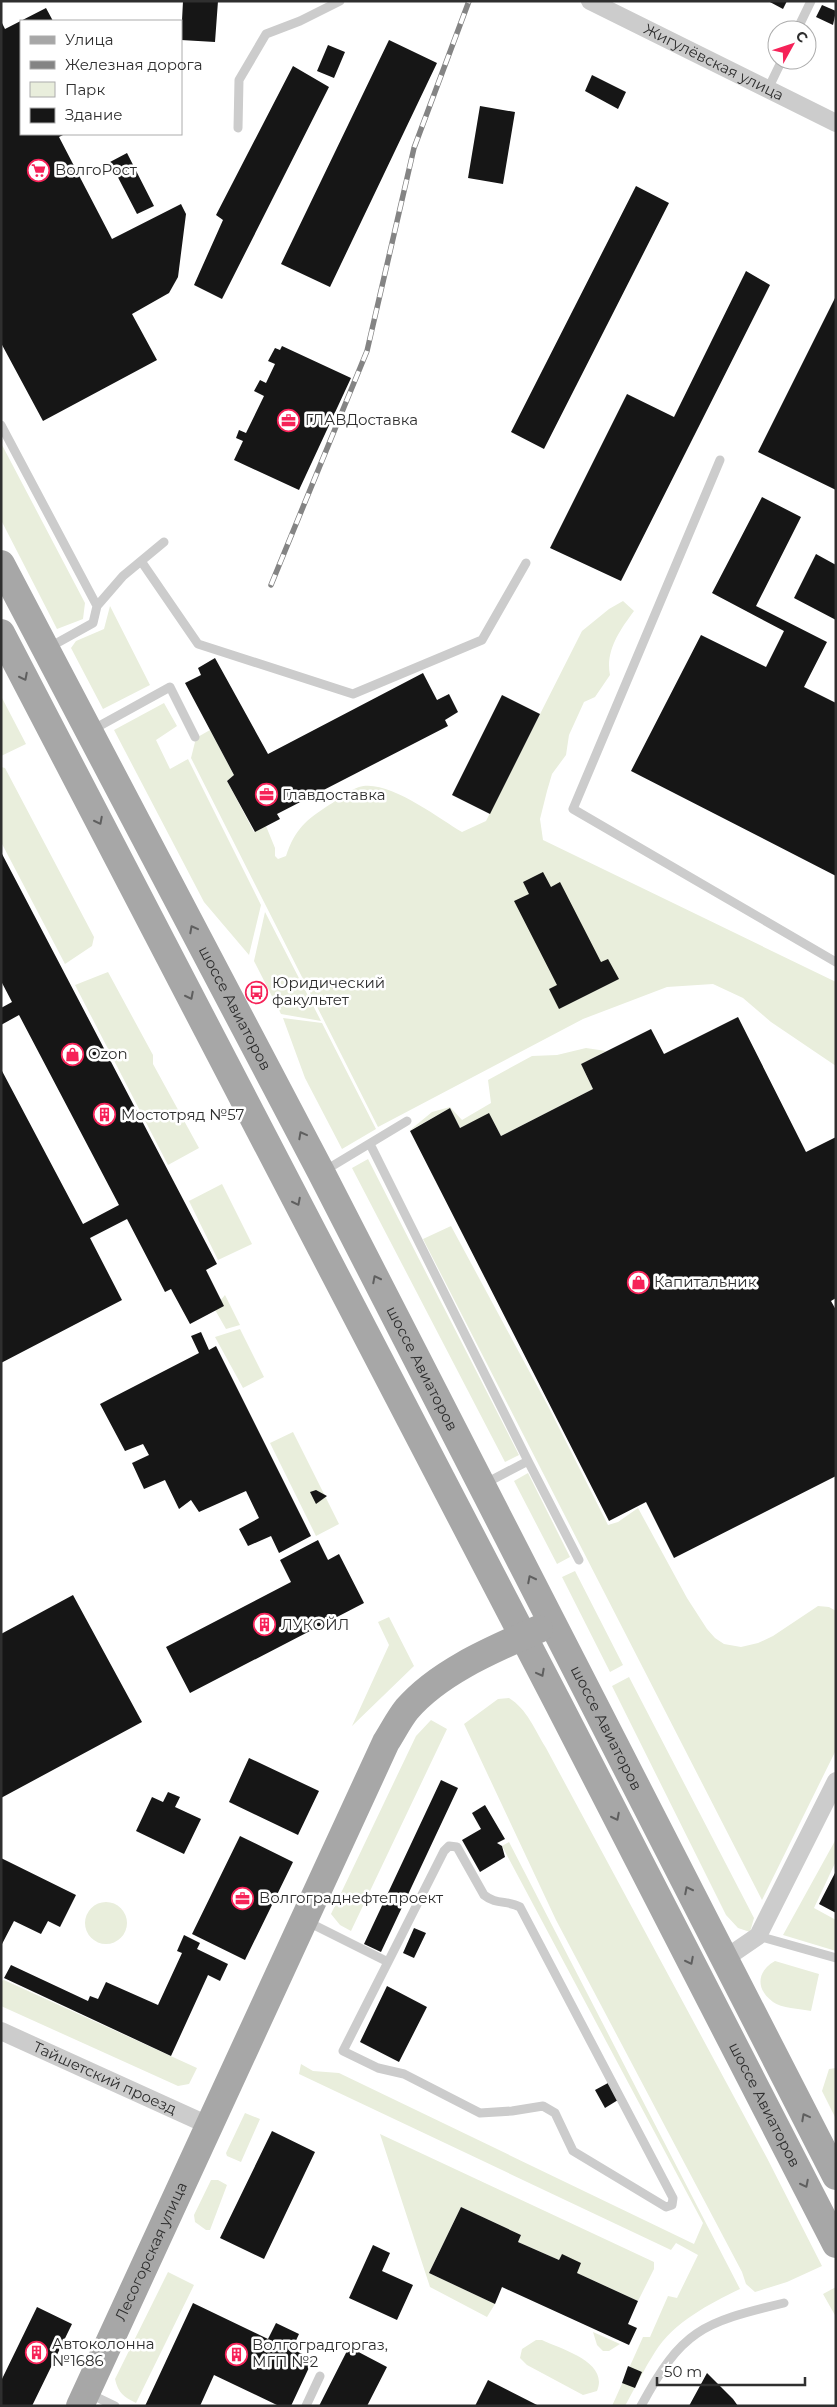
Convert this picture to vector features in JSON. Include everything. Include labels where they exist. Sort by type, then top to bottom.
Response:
[{"type":"main road","name":"шоссе Авиаторов","points":[[1,564],[321,1172],[554,1622],[723,1960],[836,2176]]},
{"type":"main road","name":"шоссе Авиаторов","points":[[1,633],[836,2244]]},
{"type":"main road","name":"Лесогорская улица","points":[[83,2399],[386,1742],[408,1710],[435,1684],[554,1622]]},
{"type":"street","name":"Жигулёвская улица","points":[[590,1],[836,123]]},
{"type":"street","points":[[723,1960],[758,1936],[836,1781]]},
{"type":"street","name":"Тайшетский проезд","points":[[1,2030],[208,2125]]},
{"type":"lane","points":[[238,128],[240,80],[266,34],[300,21],[340,1]]},
{"type":"lane","points":[[802,20],[811,1]]},
{"type":"lane","points":[[768,89],[777,70]]},
{"type":"lane","points":[[1,425],[96,606]]},
{"type":"lane","points":[[720,460],[573,809],[836,962]]},
{"type":"lane","points":[[46,649],[93,623],[96,606],[123,576],[164,542]]},
{"type":"lane","points":[[141,561],[198,644],[353,694],[482,640],[526,562]]},
{"type":"lane","points":[[89,731],[170,687],[195,738]]},
{"type":"lane","points":[[321,1172],[408,1121]]},
{"type":"lane","points":[[370,1144],[579,1560]]},
{"type":"lane","points":[[482,1484],[528,1461]]},
{"type":"lane","points":[[449,1846],[457,1847],[484,1895],[490,1900],[514,1903],[520,1907],[673,2198],[672,2204],[666,2207],[573,2151],[555,2113],[543,2106],[512,2111],[480,2113],[404,2074],[378,2068],[344,2051],[388,1962],[444,1851],[449,1846]]},
{"type":"lane","points":[[303,1920],[388,1962]]},
{"type":"lane","points":[[758,1936],[836,1958]]},
{"type":"lane","points":[[641,2406],[660,2372],[688,2339],[728,2316],[784,2303]]},
{"type":"lane","points":[[306,2406],[320,2376]]},
{"type":"lane","points":[[83,2399],[115,2406]]},
{"type":"green space","points":[[1,443],[85,603],[83,619],[57,629],[1,520]]},
{"type":"green space","points":[[623,601],[634,611],[619,633],[612,649],[609,666],[610,675],[595,697],[584,702],[569,735],[566,755],[552,774],[540,819],[543,840],[836,982],[836,1066],[771,1022],[743,998],[713,984],[667,987],[583,1019],[378,1127],[191,758],[196,738],[210,730],[234,775],[227,781],[254,832],[266,826],[275,848],[275,856],[278,859],[286,856],[293,839],[302,826],[321,810],[359,787],[384,788],[398,794],[462,832],[486,821],[582,631],[609,609]]},
{"type":"green space","points":[[110,606],[150,685],[103,709],[71,648],[76,641],[104,629]]},
{"type":"green space","points":[[1,696],[26,744],[1,756]]},
{"type":"green space","points":[[164,703],[177,726],[156,740],[170,769],[188,759],[261,905],[249,955],[204,902],[114,730]]},
{"type":"green space","points":[[1,767],[5,768],[94,937],[92,946],[65,964],[1,842]]},
{"type":"green space","points":[[265,912],[321,1021],[281,1014],[254,961]]},
{"type":"green space","points":[[108,972],[153,1055],[153,1064],[199,1148],[168,1165],[75,985]]},
{"type":"green space","points":[[283,1018],[322,1023],[376,1129],[342,1149],[305,1078]]},
{"type":"green space","points":[[586,1048],[606,1051],[581,1064],[593,1089],[501,1136],[489,1114],[460,1128],[450,1108],[409,1131],[432,1112],[450,1107],[462,1120],[491,1103],[488,1080],[532,1056],[557,1055]]},
{"type":"green space","points":[[368,1159],[519,1455],[505,1462],[352,1168]]},
{"type":"green space","points":[[222,1184],[252,1244],[218,1260],[189,1201]]},
{"type":"green space","points":[[451,1226],[548,1406],[608,1525],[618,1522],[638,1508],[687,1598],[715,1638],[724,1644],[741,1647],[758,1643],[773,1636],[818,1606],[829,1607],[836,1611],[836,1750],[762,1900],[423,1239]]},
{"type":"green space","points":[[225,1295],[240,1325],[226,1329],[214,1308]]},
{"type":"green space","points":[[240,1329],[264,1377],[243,1388],[215,1337]]},
{"type":"green space","points":[[293,1432],[339,1524],[316,1536],[270,1443]]},
{"type":"green space","points":[[528,1473],[570,1557],[557,1564],[514,1481]]},
{"type":"green space","points":[[575,1571],[623,1665],[610,1672],[562,1577]]},
{"type":"green space","points":[[389,1617],[414,1666],[352,1726],[389,1645],[378,1622]]},
{"type":"green space","points":[[629,1677],[754,1918],[750,1932],[738,1928],[726,1915],[612,1686]]},
{"type":"green space","points":[[509,1698],[526,1714],[546,1748],[767,2158],[822,2266],[787,2282],[755,2292],[746,2284],[742,2272],[556,1920],[464,1724],[498,1699]]},
{"type":"green space","points":[[431,1720],[447,1729],[351,1931],[340,1925],[331,1914],[416,1736]]},
{"type":"green space","points":[[836,1839],[836,1861],[814,1908],[836,1920],[836,1951],[783,1935]]},
{"type":"green space","points":[[509,1842],[740,2289],[693,2315],[663,2341],[643,2372],[625,2406],[612,2406],[643,2337],[650,2337],[668,2296],[677,2298],[698,2255],[676,2243],[671,2250],[299,2074],[301,2064],[313,2071],[339,2073],[694,2244],[703,2223],[502,1846]]},
{"type":"green space","points":[[106,1902],[121,1908],[127,1923],[121,1938],[106,1944],[91,1938],[85,1923],[91,1908]]},
{"type":"green space","points":[[775,1961],[819,1974],[811,2011],[776,2004],[763,1992],[761,1986],[762,1975],[769,1965]]},
{"type":"green space","points":[[4,1980],[197,2068],[189,2084],[178,2086],[1,2006],[1,1981]]},
{"type":"green space","points":[[836,2068],[836,2119],[822,2091],[829,2069]]},
{"type":"green space","points":[[245,2113],[260,2119],[241,2162],[227,2156],[226,2153]]},
{"type":"green space","points":[[380,2134],[654,2262],[654,2269],[638,2301],[577,2273],[562,2254],[559,2260],[518,2242],[521,2235],[461,2207],[429,2273],[495,2304],[487,2317],[430,2287]]},
{"type":"green space","points":[[211,2180],[218,2180],[227,2185],[210,2230],[206,2230],[195,2222],[194,2215]]},
{"type":"green space","points":[[168,2272],[194,2285],[136,2403],[122,2394],[115,2379]]},
{"type":"green space","points":[[836,2287],[836,2317],[823,2294]]},
{"type":"green space","points":[[593,2332],[620,2344],[609,2351],[603,2351],[597,2345]]},
{"type":"green space","points":[[536,2340],[542,2340],[582,2358],[596,2372],[599,2381],[597,2391],[583,2395],[527,2365],[520,2358],[522,2349]]},
{"type":"building","points":[[183,1],[218,1],[215,42],[182,40]]},
{"type":"building","points":[[768,1],[787,1],[783,9]]},
{"type":"building","points":[[822,5],[836,11],[833,25],[816,17]]},
{"type":"building","name":"ВолгоРост","points":[[46,8],[52,20],[23,20]]},
{"type":"building","name":"ВолгоРост","points":[[1,21],[5,29],[20,21],[20,135],[63,135],[59,137],[112,239],[181,204],[186,214],[178,277],[169,293],[132,314],[157,360],[43,421],[1,343]]},
{"type":"building","points":[[389,40],[437,63],[330,287],[281,264]]},
{"type":"building","points":[[328,45],[345,52],[334,78],[317,71]]},
{"type":"building","points":[[293,66],[329,87],[222,299],[194,285],[223,220],[216,215]]},
{"type":"building","points":[[592,75],[626,92],[618,109],[585,91]]},
{"type":"building","points":[[480,106],[515,112],[503,184],[468,178]]},
{"type":"building","points":[[127,153],[154,206],[137,214],[110,162]]},
{"type":"building","points":[[636,186],[669,203],[544,449],[511,432]]},
{"type":"building","points":[[746,271],[770,285],[621,581],[550,548],[627,394],[674,417]]},
{"type":"building","points":[[836,296],[836,490],[758,452]]},
{"type":"building","points":[[282,346],[351,378],[299,490],[234,460],[243,441],[236,438],[239,430],[246,433],[264,396],[254,391],[260,380],[266,383],[275,364],[268,361],[275,348],[280,350]]},
{"type":"building","points":[[762,497],[801,517],[756,606],[827,642],[804,687],[836,703],[836,876],[631,771],[701,635],[766,667],[784,631],[712,593]]},
{"type":"building","points":[[816,554],[836,565],[836,620],[794,598]]},
{"type":"building","points":[[215,658],[268,754],[423,673],[437,700],[449,694],[458,712],[445,720],[448,726],[277,814],[280,819],[255,832],[227,781],[234,775],[185,683],[201,675],[198,668]]},
{"type":"building","points":[[502,695],[540,714],[490,814],[452,795]]},
{"type":"building","points":[[1,852],[217,1264],[206,1270],[224,1306],[190,1324],[171,1289],[165,1292],[127,1219],[90,1238],[122,1300],[1,1363],[1,1069],[83,1224],[119,1205],[19,1015],[1,1025],[1,1008],[12,1002],[1,981]]},
{"type":"building","points":[[543,872],[551,887],[560,882],[601,962],[608,959],[619,979],[559,1009],[549,989],[557,985],[514,901],[529,894],[523,882]]},
{"type":"building","points":[[738,1017],[806,1152],[836,1137],[836,1298],[831,1301],[836,1310],[836,1476],[674,1558],[646,1502],[609,1521],[410,1131],[450,1108],[460,1128],[489,1113],[501,1136],[593,1089],[581,1064],[651,1029],[664,1054]]},
{"type":"building","points":[[201,1332],[209,1350],[216,1346],[311,1536],[279,1553],[271,1536],[248,1546],[239,1529],[259,1518],[246,1491],[199,1512],[191,1500],[179,1509],[165,1480],[144,1489],[132,1463],[149,1455],[143,1444],[125,1451],[100,1404],[199,1353],[191,1336]]},
{"type":"building","points":[[316,1490],[327,1496],[316,1504],[310,1492]]},
{"type":"building","name":"ЛУКОЙЛ","points":[[318,1540],[328,1560],[339,1554],[364,1603],[190,1693],[166,1647],[291,1582],[280,1560]]},
{"type":"building","points":[[73,1595],[142,1722],[1,1798],[1,1634]]},
{"type":"building","points":[[249,1758],[319,1791],[298,1835],[229,1802]]},
{"type":"building","points":[[441,1780],[458,1788],[381,1952],[364,1944]]},
{"type":"building","points":[[168,1792],[180,1797],[175,1807],[201,1819],[184,1854],[136,1831],[152,1797],[163,1802]]},
{"type":"building","points":[[485,1805],[505,1839],[497,1843],[502,1846],[505,1857],[480,1872],[462,1840],[481,1829],[472,1813]]},
{"type":"building","name":"Волгограднефтепроект","points":[[240,1836],[293,1862],[245,1960],[192,1934]]},
{"type":"building","points":[[1,1858],[76,1895],[60,1927],[48,1921],[41,1934],[14,1921],[1,1946]]},
{"type":"building","points":[[836,1871],[836,1913],[819,1904]]},
{"type":"building","points":[[414,1928],[426,1933],[414,1958],[403,1953]]},
{"type":"building","points":[[184,1935],[200,1943],[197,1949],[228,1964],[220,1981],[208,1975],[171,2056],[4,1978],[11,1965],[88,2001],[90,1996],[98,1999],[106,1982],[158,2005],[182,1953],[177,1951]]},
{"type":"building","points":[[387,1986],[427,2007],[399,2062],[360,2042]]},
{"type":"building","points":[[608,2083],[618,2100],[605,2108],[595,2090]]},
{"type":"building","points":[[272,2131],[315,2152],[264,2259],[220,2238]]},
{"type":"building","points":[[461,2207],[521,2235],[518,2242],[559,2260],[562,2254],[581,2263],[577,2273],[638,2301],[628,2324],[637,2328],[629,2345],[502,2287],[495,2304],[429,2273]]},
{"type":"building","points":[[373,2245],[390,2253],[382,2271],[413,2285],[397,2320],[349,2298]]},
{"type":"building","name":"Волгоградгоргаз, МГП №2","points":[[193,2303],[268,2339],[276,2323],[299,2334],[292,2349],[313,2359],[291,2406],[279,2406],[214,2375],[200,2406],[145,2406]]},
{"type":"building","name":"Автоколонна №1686","points":[[37,2307],[72,2324],[32,2406],[1,2406],[1,2381]]},
{"type":"building","points":[[349,2347],[387,2367],[367,2406],[319,2406]]},
{"type":"building","points":[[628,2366],[642,2372],[635,2388],[622,2383]]},
{"type":"building","points":[[707,2373],[733,2399],[738,2406],[689,2406]]},
{"type":"building","points":[[488,2380],[539,2406],[475,2406]]},
{"type":"railway","points":[[271,585],[367,351],[414,148],[469,1]]},
{"type":"place","name":"ВолгоРост","points":[[39,170]]},
{"type":"place","name":"ГЛАВДоставка","points":[[289,420]]},
{"type":"place","name":"Главдоставка","points":[[266,795]]},
{"type":"place","name":"Юридический факультет","points":[[256,992]]},
{"type":"place","name":"Ozon","points":[[72,1054]]},
{"type":"place","name":"Мостотряд №57","points":[[105,1115]]},
{"type":"place","name":"Капитальник","points":[[638,1282]]},
{"type":"place","name":"ЛУКОЙЛ","points":[[265,1625]]},
{"type":"place","name":"Волгограднефтепроект","points":[[243,1898]]},
{"type":"place","name":"Автоколонна №1686","points":[[36,2353]]},
{"type":"place","name":"Волгоградгоргаз, МГП №2","points":[[236,2354]]}]
